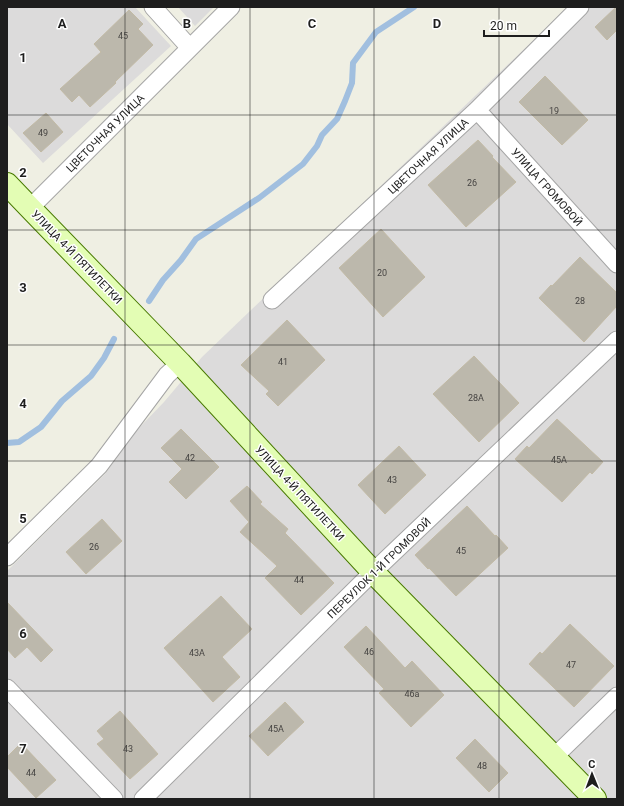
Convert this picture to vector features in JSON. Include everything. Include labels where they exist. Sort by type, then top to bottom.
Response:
[{"type":"street","points":[[153,7],[190,48]]},
{"type":"street","name":"ЦВЕТОЧНАЯ УЛИЦА","points":[[30,208],[231,7]]},
{"type":"street","name":"ЦВЕТОЧНАЯ УЛИЦА","points":[[272,300],[477,110],[580,7]]},
{"type":"street","name":"УЛИЦА ГРОМОВОЙ","points":[[477,110],[617,264]]},
{"type":"street","name":"УЛИЦА 4-Й ПЯТИЛЕТКИ","points":[[7,184],[180,363],[373,572],[595,799]]},
{"type":"street","name":"ПЕРЕУЛОК 1-Й ГРОМОВОЙ","points":[[143,799],[373,572],[617,340]]},
{"type":"street","points":[[7,557],[99,466],[167,375],[180,363]]},
{"type":"street","points":[[7,688],[114,799]]},
{"type":"street","points":[[554,756],[617,696]]},
{"type":"shaded area","points":[[7,7],[135,7],[171,46],[43,163],[7,124]]},
{"type":"shaded area","points":[[178,7],[214,7],[195,26]]},
{"type":"shaded area","points":[[568,7],[617,7],[617,799],[7,799],[7,571],[105,474],[138,429],[164,402],[202,357]]},
{"type":"building","points":[[616,7],[617,30],[607,40],[595,27]]},
{"type":"building","points":[[129,10],[143,24],[138,29],[153,45],[90,107],[79,95],[72,102],[60,89],[101,52],[94,44]]},
{"type":"building","points":[[545,76],[588,120],[562,145],[519,102]]},
{"type":"building","points":[[46,113],[63,132],[41,152],[23,133]]},
{"type":"building","points":[[478,140],[516,182],[466,227],[428,185]]},
{"type":"building","points":[[381,229],[425,277],[383,317],[339,268]]},
{"type":"building","points":[[580,257],[617,293],[617,306],[584,342],[539,298]]},
{"type":"building","points":[[287,320],[325,360],[278,406],[266,394],[269,391],[241,365]]},
{"type":"building","points":[[474,356],[519,403],[479,442],[433,394]]},
{"type":"building","points":[[557,419],[603,462],[592,474],[590,472],[562,502],[515,459],[527,446],[529,448]]},
{"type":"building","points":[[181,429],[219,467],[186,499],[169,482],[182,469],[161,448]]},
{"type":"building","points":[[399,446],[426,475],[385,514],[358,485]]},
{"type":"building","points":[[247,486],[262,502],[260,504],[288,529],[285,533],[334,583],[301,615],[265,578],[277,566],[240,532],[249,522],[230,501]]},
{"type":"building","points":[[467,506],[508,548],[456,596],[415,555]]},
{"type":"building","points":[[102,519],[122,541],[86,574],[66,552]]},
{"type":"building","points":[[221,596],[252,629],[222,657],[240,677],[213,702],[164,648]]},
{"type":"building","points":[[7,602],[53,650],[41,662],[27,647],[15,658],[7,649]]},
{"type":"building","points":[[570,624],[614,666],[574,707],[529,664],[540,652],[542,654]]},
{"type":"building","points":[[366,626],[405,668],[412,661],[444,695],[411,727],[379,693],[384,689],[344,647]]},
{"type":"building","points":[[285,702],[304,722],[268,756],[249,736]]},
{"type":"building","points":[[120,711],[158,754],[130,779],[97,744],[104,739],[97,731]]},
{"type":"building","points":[[475,739],[508,773],[489,792],[456,758]]},
{"type":"building","points":[[21,743],[56,780],[36,798],[7,767],[7,757]]},
{"type":"waterway","points":[[149,301],[163,280],[181,260],[196,239],[259,198],[303,164],[317,146],[322,135],[337,119],[352,83],[353,63],[376,32],[414,7]]},
{"type":"waterway","points":[[7,443],[19,442],[41,427],[62,401],[91,376],[104,358],[114,339]]}]
